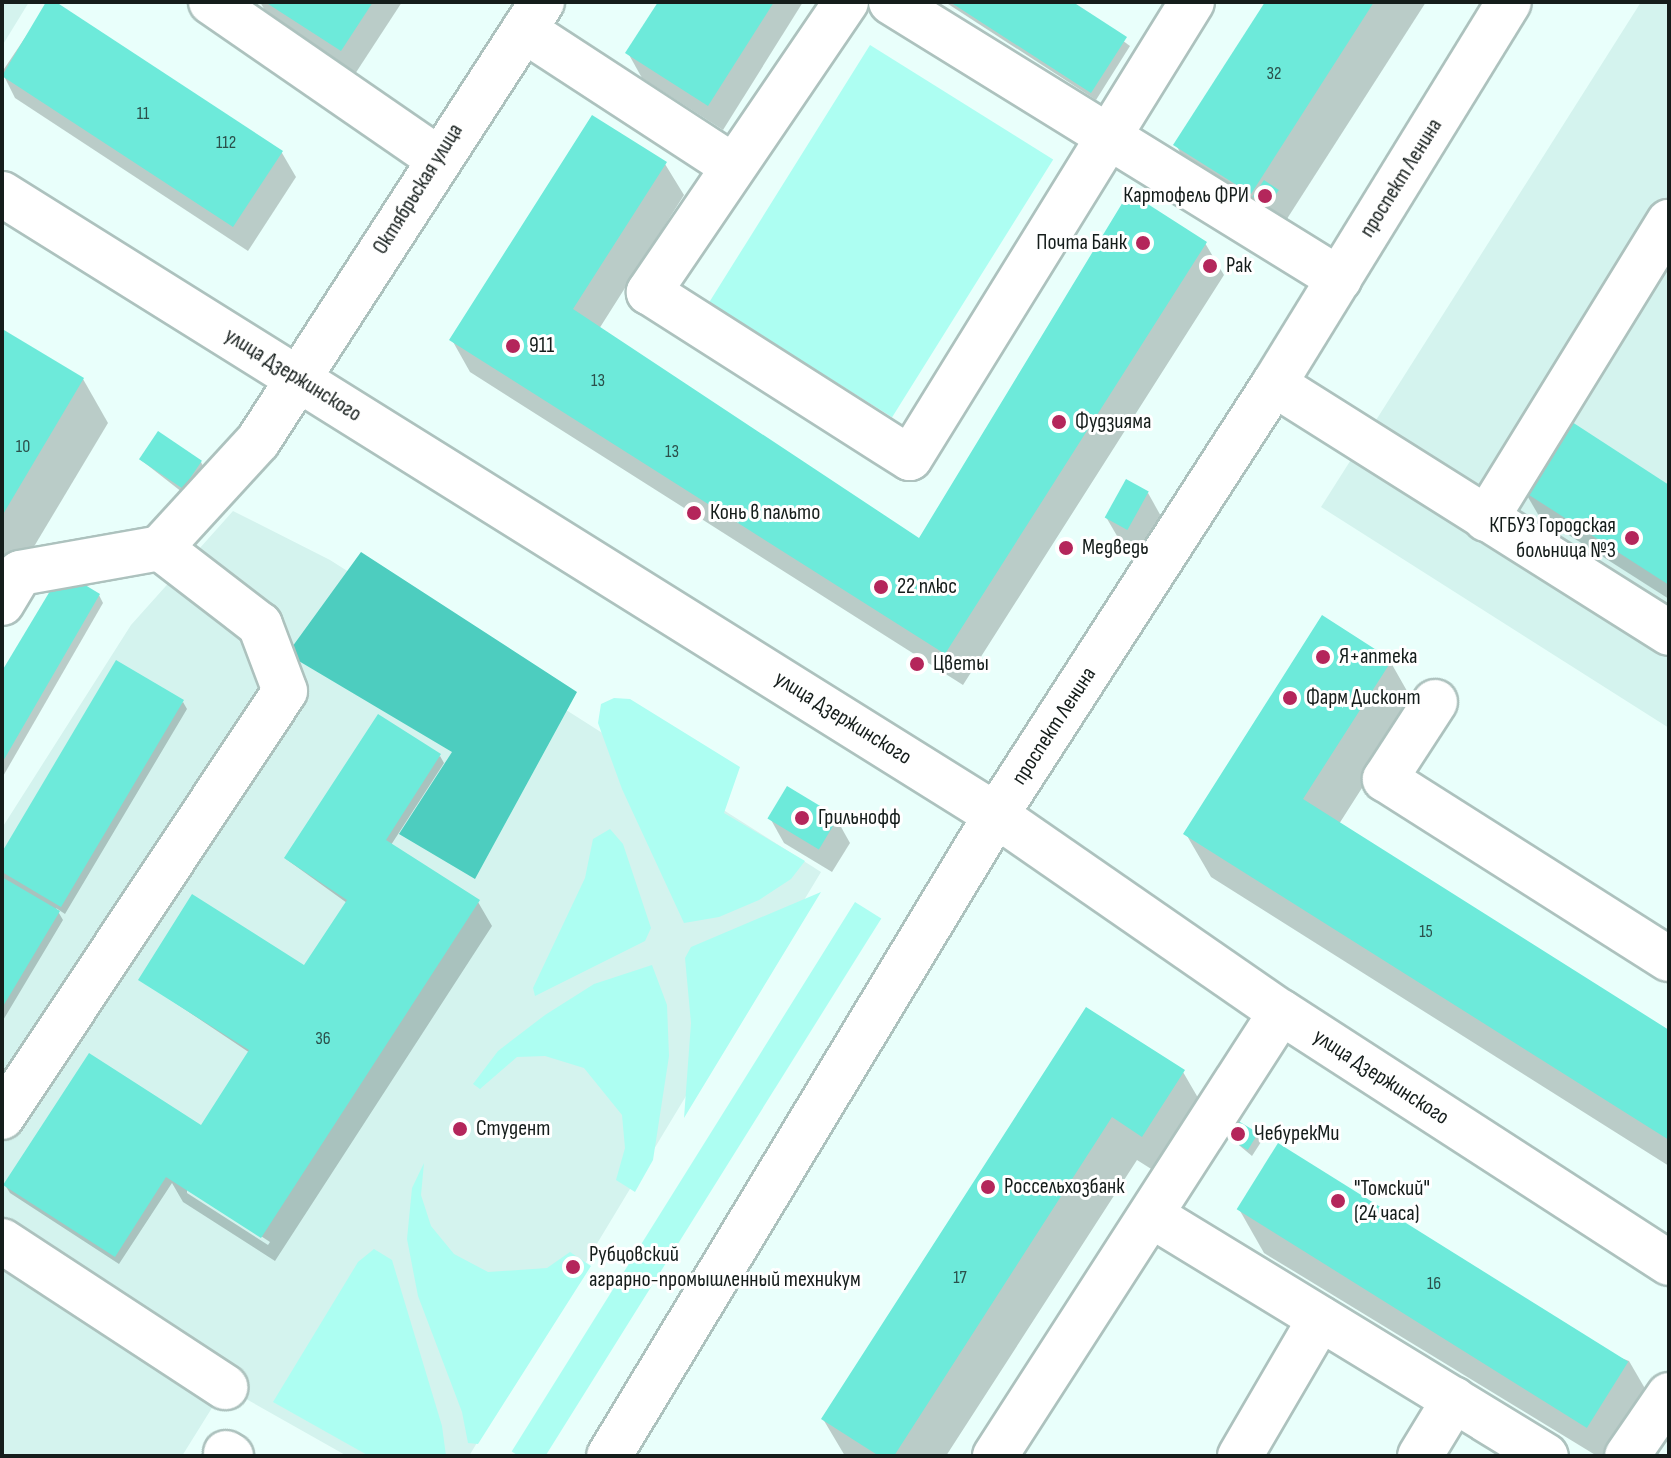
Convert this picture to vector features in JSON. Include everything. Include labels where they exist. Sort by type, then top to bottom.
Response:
[{"type":"main road","points":[[211,2],[437,158]]},
{"type":"main road","points":[[846,2],[649,292],[910,458],[1192,2]]},
{"type":"main road","points":[[891,2],[1339,279]]},
{"type":"main road","name":"проспект Ленина","points":[[609,1456],[996,815],[1274,384],[1509,2]]},
{"type":"main road","points":[[533,16],[733,166]]},
{"type":"main road","name":"Октябрьская улица","points":[[160,548],[258,441],[437,158],[533,16]]},
{"type":"main road","name":"улица Дзержинского","points":[[6,204],[297,378],[996,815],[1281,1012],[1669,1263]]},
{"type":"main road","points":[[1486,519],[1669,222]]},
{"type":"main road","points":[[1274,384],[1669,633]]},
{"type":"main road","points":[[2,603],[20,573],[160,548],[260,625],[285,691],[2,1117]]},
{"type":"main road","points":[[1435,702],[1385,779],[1669,959]]},
{"type":"main road","points":[[995,1456],[1154,1217],[1281,1012]]},
{"type":"main road","points":[[1154,1217],[1546,1456]]},
{"type":"main road","points":[[2,1241],[225,1387]]},
{"type":"main road","points":[[1240,1456],[1320,1319]]},
{"type":"main road","points":[[1627,1456],[1669,1395]]},
{"type":"main road","points":[[1420,1456],[1454,1400]]},
{"type":"shaded area","points":[[2,2],[29,2],[2,46]]},
{"type":"shaded area","points":[[1641,2],[1669,2],[1669,728],[1321,507]]},
{"type":"shaded area","points":[[233,511],[330,560],[821,872],[469,1456],[347,1456],[225,1387],[182,1456],[2,1456],[2,828],[131,625]]},
{"type":"shaded area","points":[[361,552],[577,692],[475,879],[399,834],[452,752],[287,654]]},
{"type":"green space","points":[[870,45],[1053,159],[892,417],[709,303]]},
{"type":"green space","points":[[614,698],[630,699],[740,767],[724,813],[805,861],[791,879],[759,900],[719,917],[684,923],[622,789],[598,723],[601,704]]},
{"type":"green space","points":[[610,829],[623,844],[651,928],[645,941],[535,996],[533,988],[585,878],[593,839]]},
{"type":"green space","points":[[821,892],[684,1118],[691,1023],[685,958],[691,947]]},
{"type":"green space","points":[[855,902],[881,918],[545,1456],[519,1456],[512,1452]]},
{"type":"green space","points":[[652,965],[667,1005],[669,1056],[653,1160],[635,1192],[616,1180],[625,1148],[622,1115],[584,1068],[545,1056],[517,1057],[480,1089],[473,1084],[498,1051],[545,1015],[594,984]]},
{"type":"green space","points":[[424,1163],[421,1195],[431,1226],[454,1254],[488,1272],[547,1268],[570,1252],[591,1266],[478,1444],[468,1443],[462,1412],[418,1296],[407,1239],[412,1188]]},
{"type":"green space","points":[[374,1249],[392,1260],[442,1426],[446,1456],[369,1456],[273,1402],[358,1262]]},
{"type":"building","points":[[46,2],[56,2],[283,151],[233,227],[2,76]]},
{"type":"building","points":[[265,2],[373,2],[341,51]]},
{"type":"building","points":[[658,2],[774,2],[708,106],[625,53]]},
{"type":"building","points":[[950,2],[1073,2],[1127,37],[1091,93]]},
{"type":"building","points":[[1265,2],[1374,2],[1251,194],[1173,145]]},
{"type":"building","points":[[592,115],[667,162],[573,309],[919,538],[1129,192],[1207,242],[945,654],[449,340]]},
{"type":"building","name":"Картофель ФРИ","points":[[1264,180],[1279,190],[1264,212],[1249,202]]},
{"type":"building","points":[[4,330],[84,378],[2,516],[2,333]]},
{"type":"building","name":"КГБУЗ Городская больница №3","points":[[1569,420],[1669,485],[1669,585],[1523,491]]},
{"type":"building","points":[[158,431],[202,461],[183,489],[139,459]]},
{"type":"building","points":[[1126,479],[1149,492],[1127,530],[1105,517]]},
{"type":"building","points":[[62,571],[100,594],[2,763],[2,671]]},
{"type":"building","points":[[1322,615],[1392,660],[1303,799],[1669,1030],[1669,1140],[1183,834]]},
{"type":"building","points":[[116,660],[184,700],[61,907],[2,872],[2,852]]},
{"type":"building","points":[[378,714],[441,754],[386,840],[480,900],[261,1238],[166,1177],[115,1257],[3,1185],[89,1053],[201,1125],[249,1050],[138,980],[192,894],[304,965],[347,900],[284,858]]},
{"type":"building","name":"Грильнофф","points":[[787,786],[838,817],[819,849],[767,819]]},
{"type":"building","points":[[2,877],[60,911],[2,1008]]},
{"type":"building","points":[[1086,1007],[1185,1070],[1142,1137],[1112,1117],[894,1456],[879,1456],[821,1419]]},
{"type":"building","points":[[1235,1119],[1258,1133],[1248,1150],[1225,1136]]},
{"type":"building","points":[[1278,1143],[1628,1362],[1587,1428],[1237,1209]]},
{"type":"place","name":"Картофель ФРИ","points":[[1265,196]]},
{"type":"place","name":"Почта Банк","points":[[1143,243]]},
{"type":"place","name":"Рак","points":[[1210,266]]},
{"type":"place","name":"911","points":[[513,346]]},
{"type":"place","name":"Фудзияма","points":[[1059,422]]},
{"type":"place","name":"Конь в пальто","points":[[694,513]]},
{"type":"place","name":"КГБУЗ Городская больница №3","points":[[1632,538]]},
{"type":"place","name":"Медведь","points":[[1066,548]]},
{"type":"place","name":"22 плюс","points":[[881,587]]},
{"type":"place","name":"Я+аптека","points":[[1323,657]]},
{"type":"place","name":"Цветы","points":[[917,664]]},
{"type":"place","name":"Фарм Дисконт","points":[[1290,698]]},
{"type":"place","name":"Грильнофф","points":[[802,818]]},
{"type":"place","name":"Студент","points":[[460,1129]]},
{"type":"place","name":"ЧебурекМи","points":[[1238,1134]]},
{"type":"place","name":"Россельхозбанк","points":[[988,1187]]},
{"type":"place","name":"\"Томский\" (24 часа)","points":[[1338,1201]]},
{"type":"place","name":"Рубцовский аграрно-промышленный техникум","points":[[573,1267]]}]
